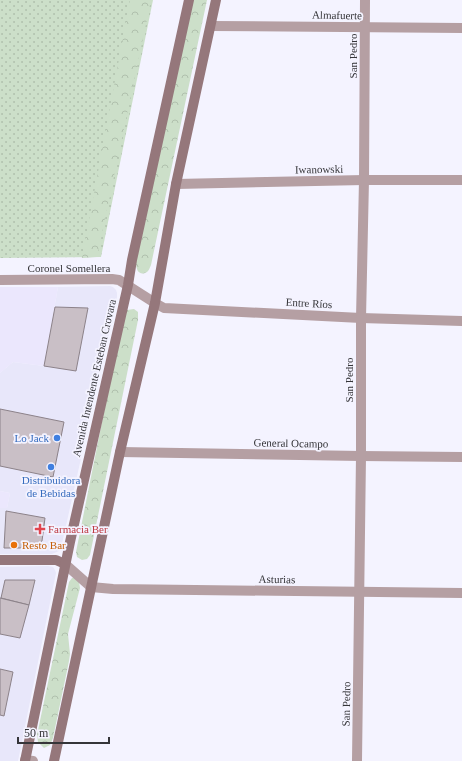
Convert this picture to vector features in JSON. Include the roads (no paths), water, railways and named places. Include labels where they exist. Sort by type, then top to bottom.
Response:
[{"type":"main road","name":"Avenida Intendente Esteban Crovara","points":[[28,761],[65,564],[128,285],[132,260],[189,0]]},
{"type":"main road","points":[[54,761],[120,452],[155,303],[176,184],[216,0]]},
{"type":"main road","points":[[0,560],[56,560],[65,564]]},
{"type":"street","name":"San Pedro","points":[[357,761],[365,0]]},
{"type":"street","name":"Almafuerte","points":[[211,26],[462,28]]},
{"type":"street","name":"Iwanowski","points":[[176,184],[364,180],[462,180]]},
{"type":"street","name":"Coronel Somellera","points":[[0,280],[119,280],[155,303]]},
{"type":"street","name":"Entre Ríos","points":[[155,303],[164,308],[361,318],[462,321]]},
{"type":"street","name":"General Ocampo","points":[[120,452],[462,457]]},
{"type":"street","points":[[65,564],[91,587]]},
{"type":"street","name":"Asturias","points":[[91,587],[121,589],[462,593]]},
{"type":"place","name":"Lo Jack","points":[[57,438]]},
{"type":"place","name":"Distribuidora de Bebidas","points":[[51,467]]},
{"type":"place","name":"Farmacia Ber","points":[[40,529]]},
{"type":"place","name":"Resto Bar","points":[[14,545]]}]
